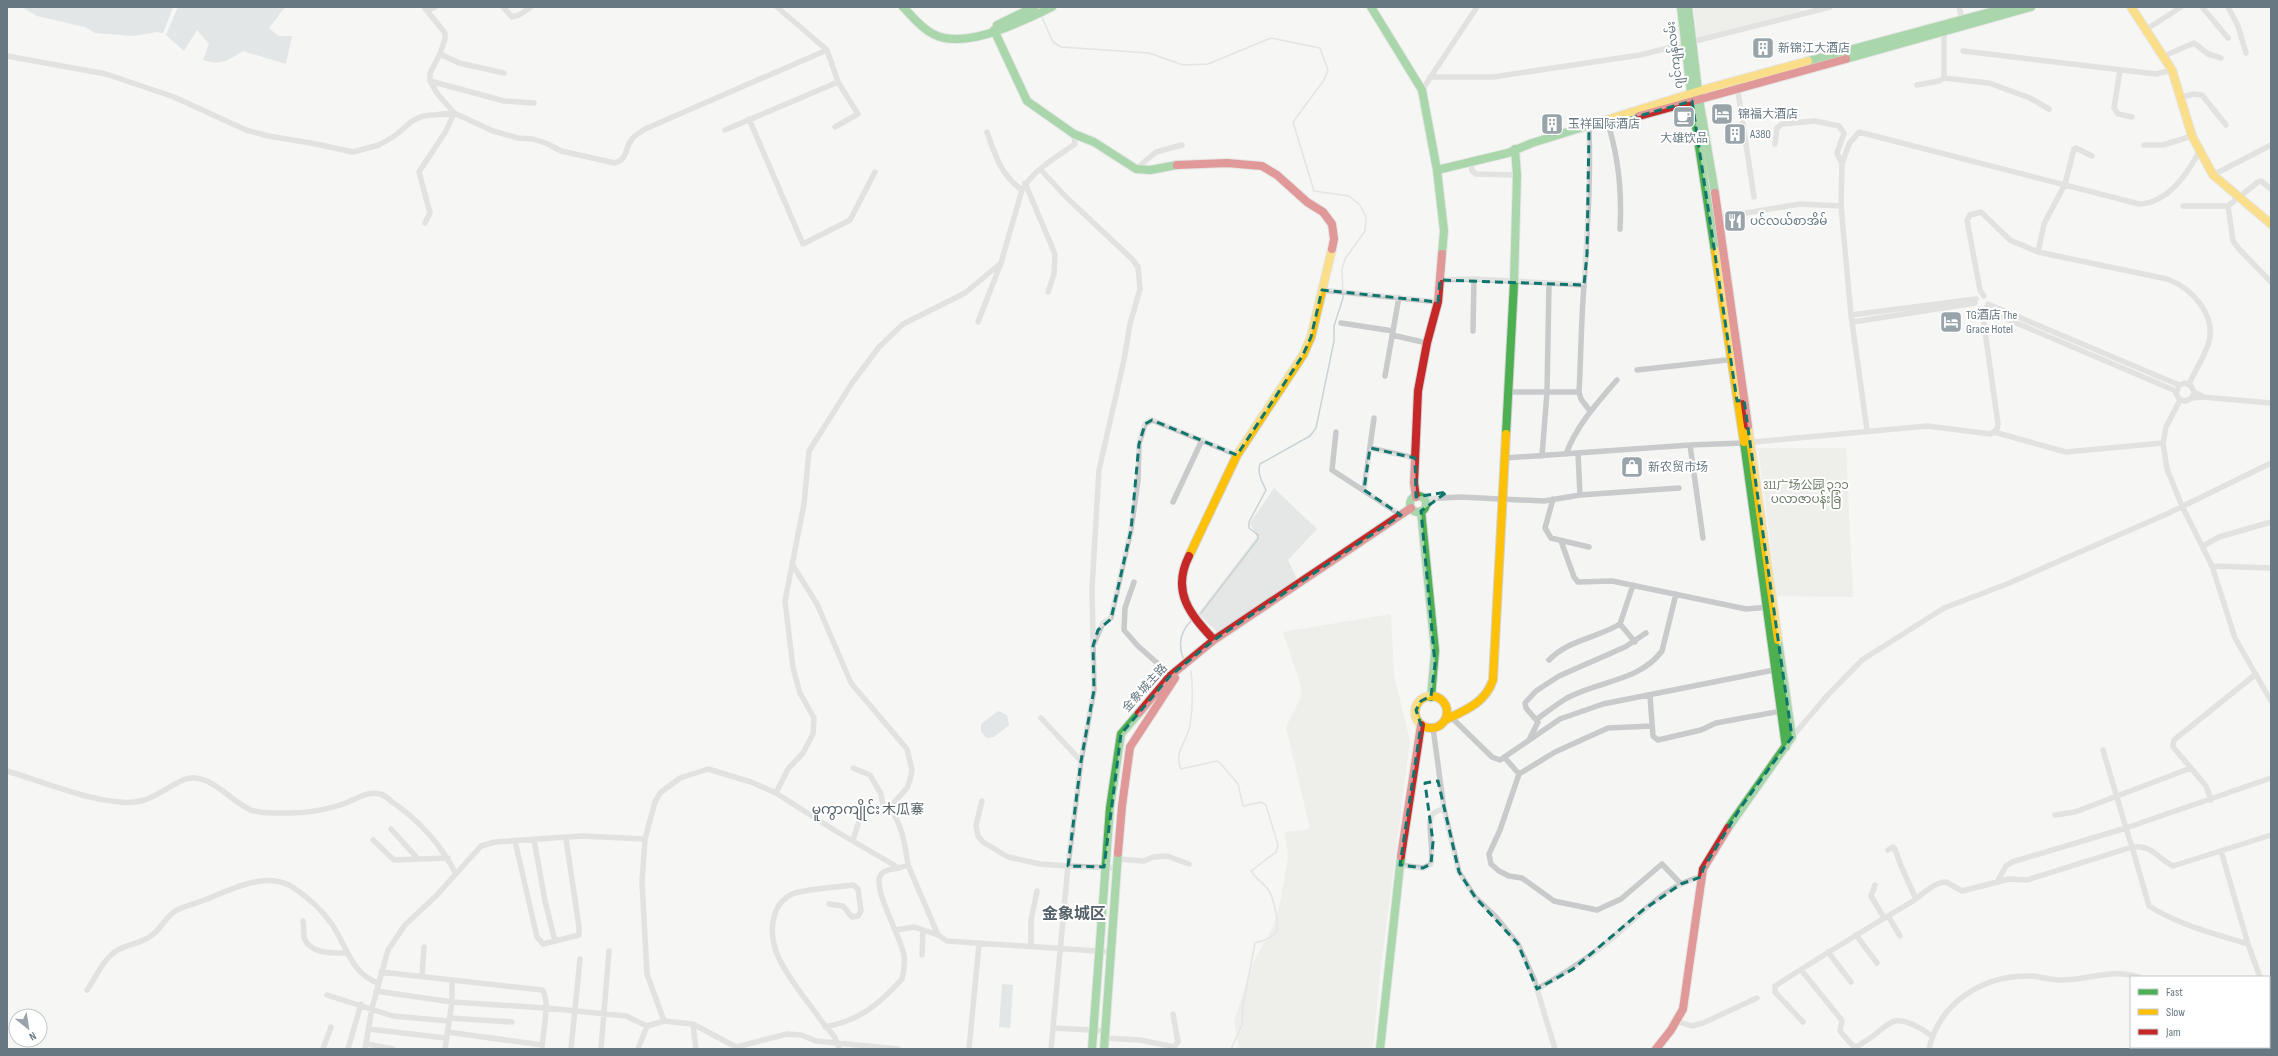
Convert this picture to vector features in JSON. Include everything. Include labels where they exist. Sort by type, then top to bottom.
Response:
[{"type":"main road","points":[[903,7],[938,36],[960,39],[994,30],[1033,10]]},
{"type":"main road","points":[[976,35],[1033,10],[1052,7]]},
{"type":"main road","points":[[1371,7],[1410,68],[1422,90],[1436,170],[1444,231],[1438,302],[1427,343],[1418,391],[1415,458],[1419,498],[1425,506],[1421,511],[1435,651],[1431,697]]},
{"type":"main road","name":"ဂျင်ကျန်လမ်း","points":[[1681,7],[1689,44]]},
{"type":"main road","name":"ဂျင်ကျန်လမ်း","points":[[1688,7],[1689,44],[1695,96],[1724,277],[1770,607]]},
{"type":"main road","points":[[1910,37],[1944,31],[2009,7]]},
{"type":"main road","points":[[1512,152],[1737,84],[1963,23],[2031,7]]},
{"type":"main road","points":[[2131,7],[2147,29],[2172,70],[2192,136],[2199,152],[2213,175],[2271,224]]},
{"type":"main road","points":[[994,30],[1027,100],[1074,134],[1094,142],[1136,169],[1150,170],[1182,164],[1247,164],[1262,166],[1277,174],[1307,202],[1323,212],[1332,224],[1334,239],[1311,337],[1303,355],[1237,455],[1182,570],[1181,582],[1185,603],[1191,614],[1214,640]]},
{"type":"main road","points":[[1436,170],[1512,152],[1589,130],[1608,123]]},
{"type":"main road","points":[[1448,718],[1444,703],[1439,698],[1431,697],[1423,699],[1417,706],[1416,716],[1421,724],[1433,728],[1440,726],[1448,718],[1480,702],[1490,689],[1493,680],[1504,499],[1514,283],[1516,175],[1512,152]]},
{"type":"main road","points":[[1419,498],[1411,500],[1411,508],[1416,511],[1421,511]]},
{"type":"main road","name":"金象城主路","points":[[1092,1049],[1100,952],[1104,867],[1112,789],[1121,734],[1181,666],[1214,640],[1411,508]]},
{"type":"main road","points":[[1656,1049],[1676,1021],[1682,1009],[1702,869],[1741,807],[1786,748],[1792,737],[1770,607]]},
{"type":"main road","points":[[1770,607],[1774,670],[1786,748]]},
{"type":"main road","name":"金象城主路","points":[[1104,1049],[1117,868],[1124,790],[1130,747],[1172,677]]},
{"type":"main road","points":[[1380,1049],[1400,866],[1421,724]]},
{"type":"main road","points":[[1112,789],[1124,790]]},
{"type":"street","points":[[435,7],[425,9],[445,33],[445,39],[440,54],[430,73],[430,81],[437,93],[454,113],[493,131],[548,144],[561,151],[615,163],[622,160],[626,156],[631,140],[645,129],[827,50]]},
{"type":"street","points":[[503,7],[512,17],[519,15],[531,7]]},
{"type":"street","points":[[777,7],[827,50],[838,82],[858,114],[836,127]]},
{"type":"street","points":[[1422,90],[1477,7]]},
{"type":"street","points":[[1430,77],[1492,77],[1640,55],[1689,44],[1830,7]]},
{"type":"street","points":[[1959,7],[1963,23]]},
{"type":"street","points":[[2147,29],[2181,7]]},
{"type":"street","points":[[2202,7],[2228,38]]},
{"type":"street","points":[[2228,7],[2238,26],[2246,53]]},
{"type":"street","points":[[1944,31],[1944,78]]},
{"type":"street","points":[[2164,56],[2194,43],[2208,54],[2221,58]]},
{"type":"street","points":[[1963,51],[2156,74],[2172,70]]},
{"type":"street","points":[[440,54],[459,63],[504,73]]},
{"type":"street","points":[[7,56],[106,74],[174,97],[260,134],[353,152],[379,145],[412,121],[423,116],[454,113]]},
{"type":"street","points":[[2120,70],[2114,108],[2118,114],[2132,117]]},
{"type":"street","points":[[1917,85],[1939,81],[1944,78],[1989,83],[2030,98],[2049,109]]},
{"type":"street","points":[[430,81],[504,101],[534,103]]},
{"type":"street","points":[[725,130],[838,82]]},
{"type":"street","points":[[1737,84],[1754,197]]},
{"type":"street","points":[[2180,98],[2193,94],[2202,95],[2226,125]]},
{"type":"street","points":[[425,223],[430,213],[420,172],[446,130],[454,113]]},
{"type":"street","points":[[749,119],[803,244],[850,220],[875,172]]},
{"type":"street","points":[[1775,144],[1777,128],[1782,124],[1815,121],[1840,126],[1844,133],[1837,153],[1842,164]]},
{"type":"street","points":[[1608,123],[1619,167],[1622,197],[1620,229]]},
{"type":"street","points":[[1589,130],[1591,162],[1580,392],[1581,399],[1590,411]]},
{"type":"street","points":[[987,132],[997,162],[1010,181],[1022,190]]},
{"type":"street","points":[[1867,430],[1851,315],[1841,206],[1842,164],[1849,144],[1859,132],[2139,204],[2147,204],[2172,190],[2182,179],[2199,152]]},
{"type":"street","points":[[978,322],[1001,263],[1025,183],[1075,144],[1074,134]]},
{"type":"street","points":[[2144,145],[2163,145],[2192,136]]},
{"type":"street","points":[[1136,169],[1156,152],[1182,145]]},
{"type":"street","points":[[2213,175],[2271,145]]},
{"type":"street","points":[[2038,252],[2044,224],[2065,184],[2074,149],[2076,148],[2092,156]]},
{"type":"street","points":[[1471,162],[1472,171],[1476,174],[1516,175]]},
{"type":"street","points":[[1041,170],[1066,197],[1132,258],[1138,267],[1141,278],[1140,289],[1130,324],[1121,375],[1101,452],[1092,588],[1094,690],[1081,760],[1068,866],[1052,1049]]},
{"type":"street","points":[[2183,206],[2228,206],[2258,182],[2261,182],[2271,189]]},
{"type":"street","points":[[1025,183],[1055,254],[1054,274],[1048,292]]},
{"type":"street","points":[[1715,218],[1800,204],[1841,206]]},
{"type":"street","points":[[2228,206],[2233,241],[2271,282]]},
{"type":"street","points":[[1980,212],[2010,240],[2038,252],[2167,279],[2180,284],[2189,290],[2195,296],[2206,314],[2210,334],[2208,345],[2189,384],[2178,388],[2023,323],[1993,313],[1985,307],[1979,297],[1967,220],[1970,215],[1980,212]]},
{"type":"street","points":[[776,793],[788,770],[803,753],[813,734],[814,718],[800,693],[793,668],[785,601],[804,504],[809,451],[852,384],[879,347],[903,324],[965,293],[1001,263]]},
{"type":"street","points":[[1440,280],[1474,279],[1514,283],[1584,285]]},
{"type":"street","points":[[1473,331],[1474,279]]},
{"type":"street","points":[[1542,456],[1547,392],[1549,284]]},
{"type":"street","points":[[1322,290],[1438,302]]},
{"type":"street","points":[[1385,376],[1399,297]]},
{"type":"street","points":[[1851,315],[1979,297],[1987,298],[1983,317],[1998,424],[1994,432]]},
{"type":"street","points":[[1853,322],[1979,297]]},
{"type":"street","points":[[1341,323],[1392,333],[1427,343]]},
{"type":"street","points":[[1636,370],[1736,359]]},
{"type":"street","points":[[1566,454],[1571,441],[1590,411],[1617,380]]},
{"type":"street","points":[[2189,384],[2194,392],[2202,397]]},
{"type":"street","points":[[2178,388],[2180,400],[2166,427],[2163,443],[2167,469],[2182,506],[2212,566],[2235,638],[2271,701]]},
{"type":"street","points":[[1509,392],[1580,392]]},
{"type":"street","points":[[2192,398],[2194,392]]},
{"type":"street","points":[[2180,400],[2186,401],[2192,398],[2202,397],[2271,403]]},
{"type":"street","points":[[1364,490],[1374,418]]},
{"type":"street","points":[[1093,646],[1098,630],[1111,618],[1126,556],[1138,480],[1139,444],[1145,424],[1152,420],[1237,455]]},
{"type":"street","points":[[1505,458],[1690,445],[1747,443],[1867,430],[1927,426],[1989,434],[1994,432],[2066,452],[2163,443]]},
{"type":"street","points":[[1336,432],[1332,470],[1401,515]]},
{"type":"street","points":[[1173,502],[1202,440]]},
{"type":"street","points":[[1690,445],[1703,538]]},
{"type":"street","points":[[1370,448],[1415,458]]},
{"type":"street","points":[[1578,453],[1580,495]]},
{"type":"street","points":[[1792,737],[1826,697],[1862,660],[1944,608],[2007,584],[2182,506],[2271,463]]},
{"type":"street","points":[[1419,498],[1460,497],[1553,499],[1580,495],[1679,488]]},
{"type":"street","points":[[1553,499],[1546,531],[1552,539],[1589,546]]},
{"type":"street","points":[[2203,546],[2219,537],[2271,522]]},
{"type":"street","points":[[1562,541],[1576,581],[1612,581],[1632,584],[1741,608],[1770,607]]},
{"type":"street","points":[[792,564],[817,604],[851,683],[907,749],[912,770],[910,780],[907,788],[890,807]]},
{"type":"street","points":[[2212,566],[2271,568]]},
{"type":"street","points":[[1134,582],[1125,608],[1124,630],[1172,677]]},
{"type":"street","points":[[1549,660],[1565,647],[1606,632],[1620,624],[1632,584]]},
{"type":"street","points":[[1537,719],[1567,698],[1627,676],[1657,658],[1662,651],[1676,594]]},
{"type":"street","points":[[1620,624],[1635,642]]},
{"type":"street","points":[[1529,740],[1538,724],[1537,719],[1525,706],[1526,700],[1536,691],[1570,670],[1635,642],[1646,633]]},
{"type":"street","points":[[1448,718],[1492,757],[1500,760],[1560,720],[1578,712],[1603,704],[1650,696],[1774,670]]},
{"type":"street","points":[[2211,800],[2206,786],[2173,747],[2174,740],[2256,674]]},
{"type":"street","points":[[1650,696],[1653,736],[1658,740],[1701,730],[1716,723],[1781,711]]},
{"type":"street","points":[[1041,718],[1081,760]]},
{"type":"street","points":[[1652,726],[1608,728],[1555,752],[1518,774],[1500,830],[1489,854],[1491,864],[1499,871],[1509,876],[1522,878],[1554,901],[1597,910],[1621,899],[1662,864],[1681,884]]},
{"type":"street","points":[[1433,728],[1444,809],[1459,872],[1475,897],[1496,917],[1518,944],[1530,968],[1538,989],[1540,1002],[1556,1049]]},
{"type":"street","points":[[2103,750],[2150,906],[2162,915],[2198,929],[2248,944]]},
{"type":"street","points":[[1505,758],[1518,774]]},
{"type":"street","points":[[853,768],[870,775],[881,794],[883,806]]},
{"type":"street","points":[[2055,815],[2075,812],[2191,768]]},
{"type":"street","points":[[664,1021],[647,974],[642,882],[645,839],[653,808],[660,793],[680,778],[708,769],[751,782],[776,793],[899,868]]},
{"type":"street","points":[[7,771],[111,801],[140,801],[163,792],[184,780],[198,778],[214,785],[252,811],[284,813],[325,810],[348,803],[356,798],[370,793],[381,794],[402,808],[425,831],[448,858],[456,874]]},
{"type":"street","points":[[1997,882],[2006,866],[2012,862],[2126,828],[2211,800],[2271,778]]},
{"type":"street","points":[[982,801],[976,825],[978,836],[984,842],[1008,857],[1040,864],[1117,868]]},
{"type":"street","points":[[853,840],[861,815],[883,806],[890,807]]},
{"type":"street","points":[[890,807],[905,838],[908,865],[938,935]]},
{"type":"street","points":[[1400,866],[1423,868],[1431,864],[1433,842],[1430,820],[1435,812],[1444,809]]},
{"type":"street","points":[[391,830],[418,859]]},
{"type":"street","points":[[1803,1022],[1774,989],[1828,952],[1942,882],[1946,882],[1962,892],[2009,879],[2027,880],[2132,847],[2145,847],[2155,851],[2163,862],[2173,866],[2271,834]]},
{"type":"street","points":[[393,1049],[366,1046],[372,1008],[388,950],[405,925],[436,896],[481,846],[495,842],[566,839],[582,836],[645,839]]},
{"type":"street","points":[[515,841],[537,937],[543,944],[579,935],[566,839]]},
{"type":"street","points":[[373,840],[394,860],[448,858]]},
{"type":"street","points":[[534,840],[545,901],[555,941]]},
{"type":"street","points":[[1888,850],[1893,848],[1895,849],[1916,899]]},
{"type":"street","points":[[2221,851],[2248,944],[2260,976]]},
{"type":"street","points":[[1118,859],[1144,861],[1154,857],[1168,856],[1189,864]]},
{"type":"street","points":[[825,1027],[856,1019],[882,1000],[902,979],[904,954],[896,930],[882,900],[879,880],[880,875],[886,870],[908,865]]},
{"type":"street","points":[[1538,989],[1573,969],[1644,910],[1681,884],[1702,877]]},
{"type":"street","points":[[88,990],[110,956],[120,948],[136,944],[152,935],[173,913],[182,907],[201,902],[243,885],[266,881],[285,882],[320,910],[332,924],[346,953],[359,973],[378,983]]},
{"type":"street","points":[[829,904],[844,906],[852,917],[858,916],[862,911],[858,889],[853,885],[791,895],[777,908],[771,923],[774,952],[825,1027],[838,1042],[838,1049]]},
{"type":"street","points":[[1875,885],[1871,896],[1900,936]]},
{"type":"street","points":[[1031,946],[1031,920],[1037,891]]},
{"type":"street","points":[[303,921],[305,939],[307,942],[326,953],[346,953]]},
{"type":"street","points":[[896,930],[914,927],[938,935],[947,941],[1031,946],[1060,950],[1112,952]]},
{"type":"street","points":[[922,955],[923,931]]},
{"type":"street","points":[[1856,935],[1877,963]]},
{"type":"street","points":[[969,1049],[979,944]]},
{"type":"street","points":[[422,977],[424,947]]},
{"type":"street","points":[[601,1049],[609,951]]},
{"type":"street","points":[[1828,952],[1851,982]]},
{"type":"street","points":[[571,1049],[580,959]]},
{"type":"street","points":[[1802,971],[1840,1018],[1842,1021],[1840,1031],[1853,1046],[1857,1047],[1893,1022],[1899,1021],[1921,1028],[1932,1036]]},
{"type":"street","points":[[369,1029],[447,1035],[542,1047],[546,1008],[545,996],[542,990],[381,972]]},
{"type":"street","points":[[1929,1049],[1932,1036],[1945,1014],[1963,994],[1984,985],[2024,976],[2061,980],[2110,972],[2133,976]]},
{"type":"street","points":[[445,1049],[452,1002],[452,980]]},
{"type":"street","points":[[376,991],[452,1002],[546,1008],[626,1016],[647,1026],[664,1021],[693,1024],[736,1047],[787,1034],[801,1035],[816,1041],[898,1049]]},
{"type":"street","points":[[327,995],[360,1004],[393,1016],[512,1022]]},
{"type":"street","points":[[1676,1021],[1692,1026],[1703,1023],[1757,998]]},
{"type":"street","points":[[348,1049],[360,1004]]},
{"type":"street","points":[[1054,1028],[1094,1031],[1174,1046],[1178,1042],[1173,1014]]},
{"type":"street","points":[[693,1024],[696,1049]]},
{"type":"street","points":[[638,1049],[647,1026]]},
{"type":"street","points":[[323,1049],[331,1027]]},
{"type":"highlighted area","points":[[1692,101],[1737,401],[1744,400],[1792,737],[1741,807],[1703,869],[1701,877],[1681,884],[1643,910],[1573,969],[1537,989],[1518,944],[1475,897],[1459,872],[1438,781],[1425,783],[1433,842],[1431,864],[1423,868],[1400,865],[1421,725],[1416,710],[1421,701],[1431,696],[1435,664],[1421,511],[1447,492],[1416,497],[1415,458],[1370,448],[1364,490],[1401,515],[1214,640],[1170,676],[1153,695],[1121,734],[1104,867],[1068,866],[1081,761],[1094,690],[1093,646],[1098,630],[1111,619],[1131,530],[1139,444],[1145,424],[1152,420],[1237,455],[1303,355],[1311,337],[1322,290],[1438,302],[1440,280],[1584,285],[1587,254],[1589,130]]},
{"type":"shaded area","points":[[22,7],[173,7],[163,33],[157,32],[133,36],[95,33],[85,27],[37,16]]},
{"type":"shaded area","points":[[178,7],[285,7],[269,28],[278,36],[292,36],[286,64],[243,51],[224,61],[209,62],[203,60],[209,44],[197,30],[184,51],[166,35]]},
{"type":"shaded area","points":[[1274,488],[1317,529],[1288,560],[1298,581],[1218,633],[1198,614],[1257,537],[1250,523]]},
{"type":"shaded area","points":[[998,711],[1007,715],[1009,725],[994,737],[987,738],[981,732],[981,724]]},
{"type":"shaded area","points":[[1002,984],[1013,985],[1010,1028],[999,1027]]},
{"type":"green space","points":[[1694,7],[1800,7],[1801,11],[1697,40]]},
{"type":"green space","name":"311广场公园 ၃၁၁ ပလာဇာပန်းခြံ","points":[[1758,448],[1846,448],[1853,597],[1777,596]]},
{"type":"green space","points":[[1391,614],[1394,675],[1410,741],[1379,983],[1373,1049],[1239,1049],[1234,1021],[1253,963],[1272,929],[1280,904],[1288,857],[1285,832],[1310,829],[1286,727],[1302,695],[1300,683],[1283,632]]},
{"type":"waterway","points":[[1041,15],[1053,42],[1061,47],[1149,53],[1183,65],[1208,64],[1271,38],[1320,48],[1328,70],[1324,80],[1293,122],[1314,191],[1349,196],[1360,205],[1366,217],[1365,231],[1345,259],[1342,269],[1343,298],[1334,326],[1334,341],[1316,428],[1310,436],[1260,464],[1260,474],[1266,490],[1249,522],[1249,528],[1258,535],[1258,539],[1201,613]]},
{"type":"waterway","points":[[1183,658],[1181,653],[1181,638],[1184,629],[1191,621]]},
{"type":"waterway","points":[[1191,671],[1192,712],[1189,731],[1180,751],[1179,763],[1181,769],[1217,761],[1220,763],[1238,784],[1243,806],[1261,802],[1266,805],[1278,845],[1276,852],[1251,871],[1269,890],[1274,903],[1277,918],[1277,930],[1275,934],[1266,940],[1255,943],[1243,1005],[1242,1025],[1231,1049]]},
{"type":"traffic: fast","points":[[903,7],[921,25],[933,34],[946,38],[961,39],[977,37],[993,32],[1025,20],[1052,7]]},
{"type":"traffic: fast","points":[[997,25],[1034,7]]},
{"type":"traffic: fast","points":[[1371,7],[1422,90],[1437,170],[1444,231],[1442,254]]},
{"type":"traffic: fast","points":[[1681,7],[1692,101],[1715,251]]},
{"type":"traffic: fast","points":[[1688,7],[1699,99],[1715,193]]},
{"type":"traffic: fast","points":[[1808,61],[2009,7]]},
{"type":"traffic: fast","points":[[1846,59],[2031,7]]},
{"type":"traffic: fast","points":[[994,30],[1027,101],[1074,134],[1094,142],[1136,169],[1150,170],[1177,165]]},
{"type":"traffic: fast","points":[[1437,170],[1508,153],[1532,143],[1606,120]]},
{"type":"traffic: fast","points":[[1506,434],[1514,283],[1517,175],[1515,149]]},
{"type":"traffic: fast","points":[[1744,442],[1786,747]]},
{"type":"traffic: fast","points":[[1418,496],[1425,501],[1426,504],[1421,511],[1418,512],[1411,507],[1410,504],[1415,497],[1418,496]]},
{"type":"traffic: fast","points":[[1421,511],[1435,651],[1431,697]]},
{"type":"traffic: fast","points":[[1728,828],[1792,737],[1778,640]]},
{"type":"traffic: fast","points":[[1092,1049],[1110,808],[1121,734],[1139,713]]},
{"type":"traffic: fast","points":[[1104,1049],[1118,853]]},
{"type":"traffic: fast","points":[[1380,1049],[1401,856]]},
{"type":"traffic: slow","points":[[2131,7],[2172,70],[2192,136],[2213,175],[2271,224]]},
{"type":"traffic: slow","points":[[1606,120],[1709,88],[1808,61]]},
{"type":"traffic: slow","points":[[1189,556],[1237,455],[1303,355],[1311,337],[1332,249]]},
{"type":"traffic: slow","points":[[1715,251],[1744,442]]},
{"type":"traffic: slow","points":[[1748,426],[1778,640]]},
{"type":"traffic: slow","points":[[1445,720],[1474,705],[1485,695],[1493,680],[1506,434]]},
{"type":"traffic: slow","points":[[1428,696],[1434,696],[1444,703],[1447,712],[1446,718],[1440,725],[1434,728],[1428,728],[1418,721],[1415,715],[1415,709],[1422,699],[1428,696]]},
{"type":"traffic: jam","points":[[1639,116],[1846,59]]},
{"type":"traffic: jam","points":[[1177,165],[1227,163],[1262,166],[1277,175],[1307,202],[1323,212],[1332,224],[1334,239],[1332,249]]},
{"type":"traffic: jam","points":[[1715,193],[1748,426]]},
{"type":"traffic: jam","points":[[1416,497],[1414,483],[1418,391],[1427,343],[1438,302],[1442,254]]},
{"type":"traffic: jam","points":[[1139,713],[1170,676],[1214,640],[1411,508]]},
{"type":"traffic: jam","points":[[1189,556],[1184,569],[1182,581],[1183,592],[1186,602],[1197,621],[1214,640]]},
{"type":"traffic: jam","points":[[1118,853],[1122,806],[1130,747],[1175,678]]},
{"type":"traffic: jam","points":[[1401,856],[1421,725]]},
{"type":"traffic: jam","points":[[1656,1049],[1671,1030],[1683,1009],[1703,869],[1728,828]]},
{"type":"place","name":"新锦江大酒店","points":[[1763,48]]},
{"type":"place","name":"锦福大酒店","points":[[1722,114]]},
{"type":"place","name":"大雄饮品","points":[[1684,117]]},
{"type":"place","name":"玉祥国际酒店","points":[[1552,124]]},
{"type":"place","name":"A380","points":[[1735,134]]},
{"type":"place","name":"ပင်လယ်စာအိမ်","points":[[1735,221]]},
{"type":"place","name":"TG酒店 The Grace Hotel","points":[[1951,322]]},
{"type":"place","name":"新农贸市场","points":[[1632,467]]},
{"type":"district","name":"မူကွာကျိုင်း 木瓜寨","points":[[868,809]]},
{"type":"district","name":"金象城区","points":[[1074,914]]}]
